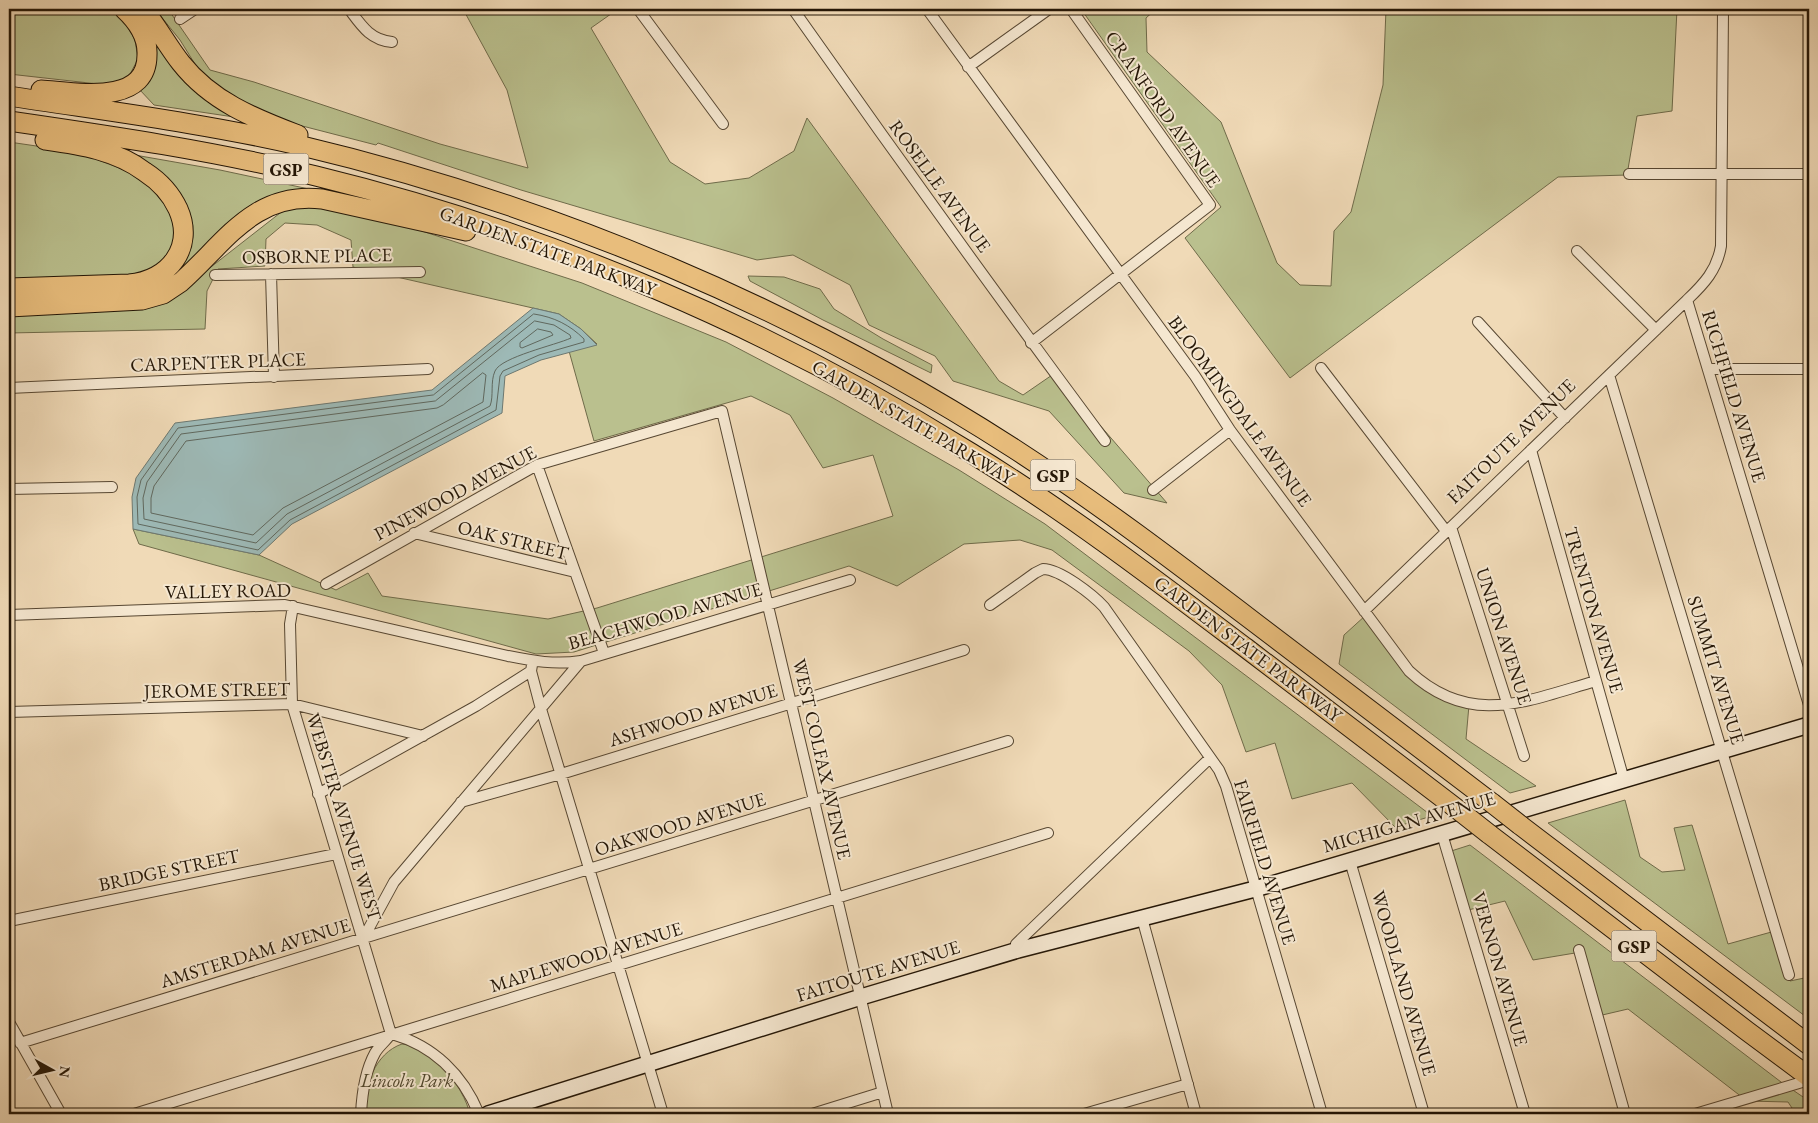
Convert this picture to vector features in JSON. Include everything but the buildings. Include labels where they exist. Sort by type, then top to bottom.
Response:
[{"type":"highway","points":[[9,88],[108,93],[123,90],[132,85],[145,69],[147,49],[145,38],[140,28],[124,9]]},
{"type":"highway","points":[[143,9],[187,70],[204,88],[225,103],[254,118],[388,168]]},
{"type":"highway","name":"GARDEN STATE PARKWAY","points":[[9,96],[232,131],[300,145],[388,168],[536,215],[680,272],[739,298],[825,340],[924,394],[1014,449],[1100,506],[1809,1045]]},
{"type":"highway","name":"GARDEN STATE PARKWAY","points":[[9,121],[191,150],[312,175],[416,204],[556,250],[660,292],[759,337],[861,389],[967,450],[1046,501],[1140,567],[1809,1079]]},
{"type":"highway","points":[[9,134],[83,145],[132,163],[152,177],[172,198],[180,214],[183,232],[180,248],[173,264],[159,276],[148,281],[130,284],[9,288]]},
{"type":"highway","points":[[9,307],[128,302],[156,297],[169,291],[181,282],[250,216],[268,205],[300,198],[329,201],[556,250]]},
{"type":"street","points":[[180,19],[195,9]]},
{"type":"street","points":[[349,9],[370,35],[382,41],[392,42]]},
{"type":"street","points":[[638,9],[723,124]]},
{"type":"street","name":"ROSELLE AVENUE","points":[[793,9],[1031,343],[1105,441]]},
{"type":"street","name":"BLOOMINGDALE AVENUE","points":[[927,9],[1195,376],[1230,430],[1401,662],[1427,686],[1448,697],[1470,704],[1494,706],[1508,704],[1596,681]]},
{"type":"street","points":[[968,67],[1049,9]]},
{"type":"street","name":"CRANFORD AVENUE","points":[[1071,9],[1210,205],[1120,274]]},
{"type":"street","name":"RICHFIELD AVENUE","points":[[1723,9],[1720,253],[1708,279],[1687,300],[1809,705]]},
{"type":"street","points":[[1629,174],[1809,174]]},
{"type":"street","points":[[1577,251],[1656,330]]},
{"type":"street","name":"OSBORNE PLACE","points":[[216,275],[420,272]]},
{"type":"street","points":[[271,274],[274,377]]},
{"type":"street","points":[[1031,343],[1120,274]]},
{"type":"street","name":"FAITOUTE AVENUE","points":[[1364,611],[1687,300]]},
{"type":"street","points":[[1478,322],[1565,418]]},
{"type":"street","points":[[1321,368],[1449,529]]},
{"type":"street","name":"CARPENTER PLACE","points":[[9,388],[428,369]]},
{"type":"street","points":[[1708,369],[1809,369]]},
{"type":"street","name":"SUMMIT AVENUE","points":[[1609,375],[1789,975]]},
{"type":"street","name":"PINEWOOD AVENUE","points":[[326,584],[537,465],[722,411]]},
{"type":"street","name":"WEST COLFAX AVENUE","points":[[722,411],[888,1114]]},
{"type":"street","points":[[1153,490],[1230,430]]},
{"type":"street","name":"TRENTON AVENUE","points":[[1531,450],[1624,780]]},
{"type":"street","points":[[537,465],[604,653]]},
{"type":"street","points":[[9,489],[112,487]]},
{"type":"street","name":"UNION AVENUE","points":[[1449,529],[1524,756]]},
{"type":"street","name":"OAK STREET","points":[[414,533],[575,572]]},
{"type":"street","name":"FAIRFIELD AVENUE","points":[[990,605],[1034,573],[1043,569],[1056,572],[1088,592],[1104,607],[1219,770],[1226,786],[1322,1114]]},
{"type":"street","name":"BEACHWOOD AVENUE","points":[[532,666],[581,661],[850,580]]},
{"type":"street","name":"VALLEY ROAD","points":[[9,615],[276,605],[293,606],[532,666]]},
{"type":"street","name":"WEBSTER AVENUE WEST","points":[[293,606],[290,624],[292,704],[391,1034]]},
{"type":"street","name":"ASHWOOD AVENUE","points":[[461,802],[560,774],[964,650]]},
{"type":"street","name":"AMSTERDAM AVENUE","points":[[20,1043],[363,939],[394,882],[581,661]]},
{"type":"street","points":[[318,794],[423,736],[532,666],[541,710],[663,1114]]},
{"type":"street","name":"JEROME STREET","points":[[9,712],[292,704],[423,736]]},
{"type":"street","name":"MICHIGAN AVENUE","points":[[1018,950],[1255,889],[1809,725]]},
{"type":"street","name":"OAKWOOD AVENUE","points":[[363,939],[1008,741]]},
{"type":"street","points":[[1018,950],[1016,944],[1210,758]]},
{"type":"street","name":"MAPLEWOOD AVENUE","points":[[134,1114],[1048,833]]},
{"type":"street","name":"VERNON AVENUE","points":[[1442,834],[1525,1114]]},
{"type":"street","name":"BRIDGE STREET","points":[[9,921],[336,854]]},
{"type":"street","name":"WOODLAND AVENUE","points":[[1350,861],[1424,1114]]},
{"type":"street","points":[[1142,918],[1196,1114]]},
{"type":"street","name":"FAITOUTE AVENUE","points":[[488,1114],[861,997],[1018,950]]},
{"type":"street","points":[[1579,950],[1626,1114]]},
{"type":"street","points":[[9,1022],[61,1114]]},
{"type":"street","points":[[361,1114],[370,1065],[376,1052],[391,1034],[420,1045],[442,1060],[461,1081],[479,1114]]},
{"type":"street","points":[[1695,1114],[1809,1079]]},
{"type":"street","points":[[1084,1114],[1188,1084]]},
{"type":"street","points":[[812,1114],[883,1092]]},
{"type":"green space","points":[[9,9],[112,9],[121,15],[135,40],[138,59],[129,76],[117,84],[107,85],[9,74]]},
{"type":"green space","points":[[155,9],[168,9],[210,70],[254,82],[440,144],[528,168],[507,90],[463,9],[618,9],[591,28],[670,162],[705,184],[749,178],[794,151],[807,118],[999,381],[1023,395],[1055,373],[1167,503],[1124,493],[1049,411],[953,381],[935,356],[869,325],[850,285],[793,255],[757,260],[521,190],[378,143],[376,145],[283,121],[248,107],[203,77],[180,40]]},
{"type":"green space","points":[[1081,9],[1156,9],[1146,18],[1147,52],[1221,122],[1277,263],[1300,285],[1331,286],[1334,231],[1351,212],[1383,85],[1386,9],[1677,9],[1672,111],[1637,116],[1627,175],[1558,177],[1290,378],[1185,238],[1221,207]]},
{"type":"green space","points":[[148,34],[234,117],[154,105],[139,89]]},
{"type":"green space","points":[[9,142],[98,155],[98,160],[140,176],[163,202],[170,205],[187,224],[129,154],[220,170],[309,189],[307,192],[280,193],[267,198],[202,274],[289,206],[354,209],[582,283],[726,342],[833,398],[959,470],[1045,524],[1432,816],[1395,827],[1352,783],[1292,799],[1275,743],[1246,752],[1222,685],[1189,651],[1052,550],[1020,540],[964,544],[897,586],[849,566],[574,652],[536,654],[139,544],[133,529],[259,555],[336,590],[368,573],[382,596],[548,619],[597,608],[893,516],[873,455],[823,468],[790,415],[751,396],[594,441],[569,351],[597,344],[581,329],[559,314],[353,267],[351,240],[317,225],[285,223],[266,239],[265,266],[218,269],[207,291],[205,329],[9,333]]},
{"type":"green space","points":[[748,276],[784,277],[820,289],[834,309],[883,339],[932,365],[931,373],[823,320],[750,281]]},
{"type":"green space","points":[[1366,615],[1413,680],[1469,705],[1466,739],[1536,786],[1510,793],[1339,664],[1344,635]]},
{"type":"green space","points":[[1625,800],[1640,857],[1662,872],[1685,870],[1674,828],[1692,825],[1728,944],[1775,931],[1790,981],[1809,977],[1809,1019],[1548,823]]},
{"type":"green space","points":[[1470,845],[1781,1082],[1809,1101],[1809,1114],[1796,1114],[1788,1102],[1747,1101],[1628,1009],[1598,1016],[1575,953],[1533,960],[1505,901],[1464,911],[1445,853]]},
{"type":"green space","name":"Lincoln Park","points":[[402,1044],[425,1052],[445,1070],[461,1092],[470,1114],[367,1114],[367,1093],[372,1073],[384,1055]]},
{"type":"water","points":[[533,308],[559,314],[581,329],[597,345],[541,360],[505,376],[502,413],[292,524],[259,555],[133,529],[132,497],[136,478],[175,423],[432,390]]}]
